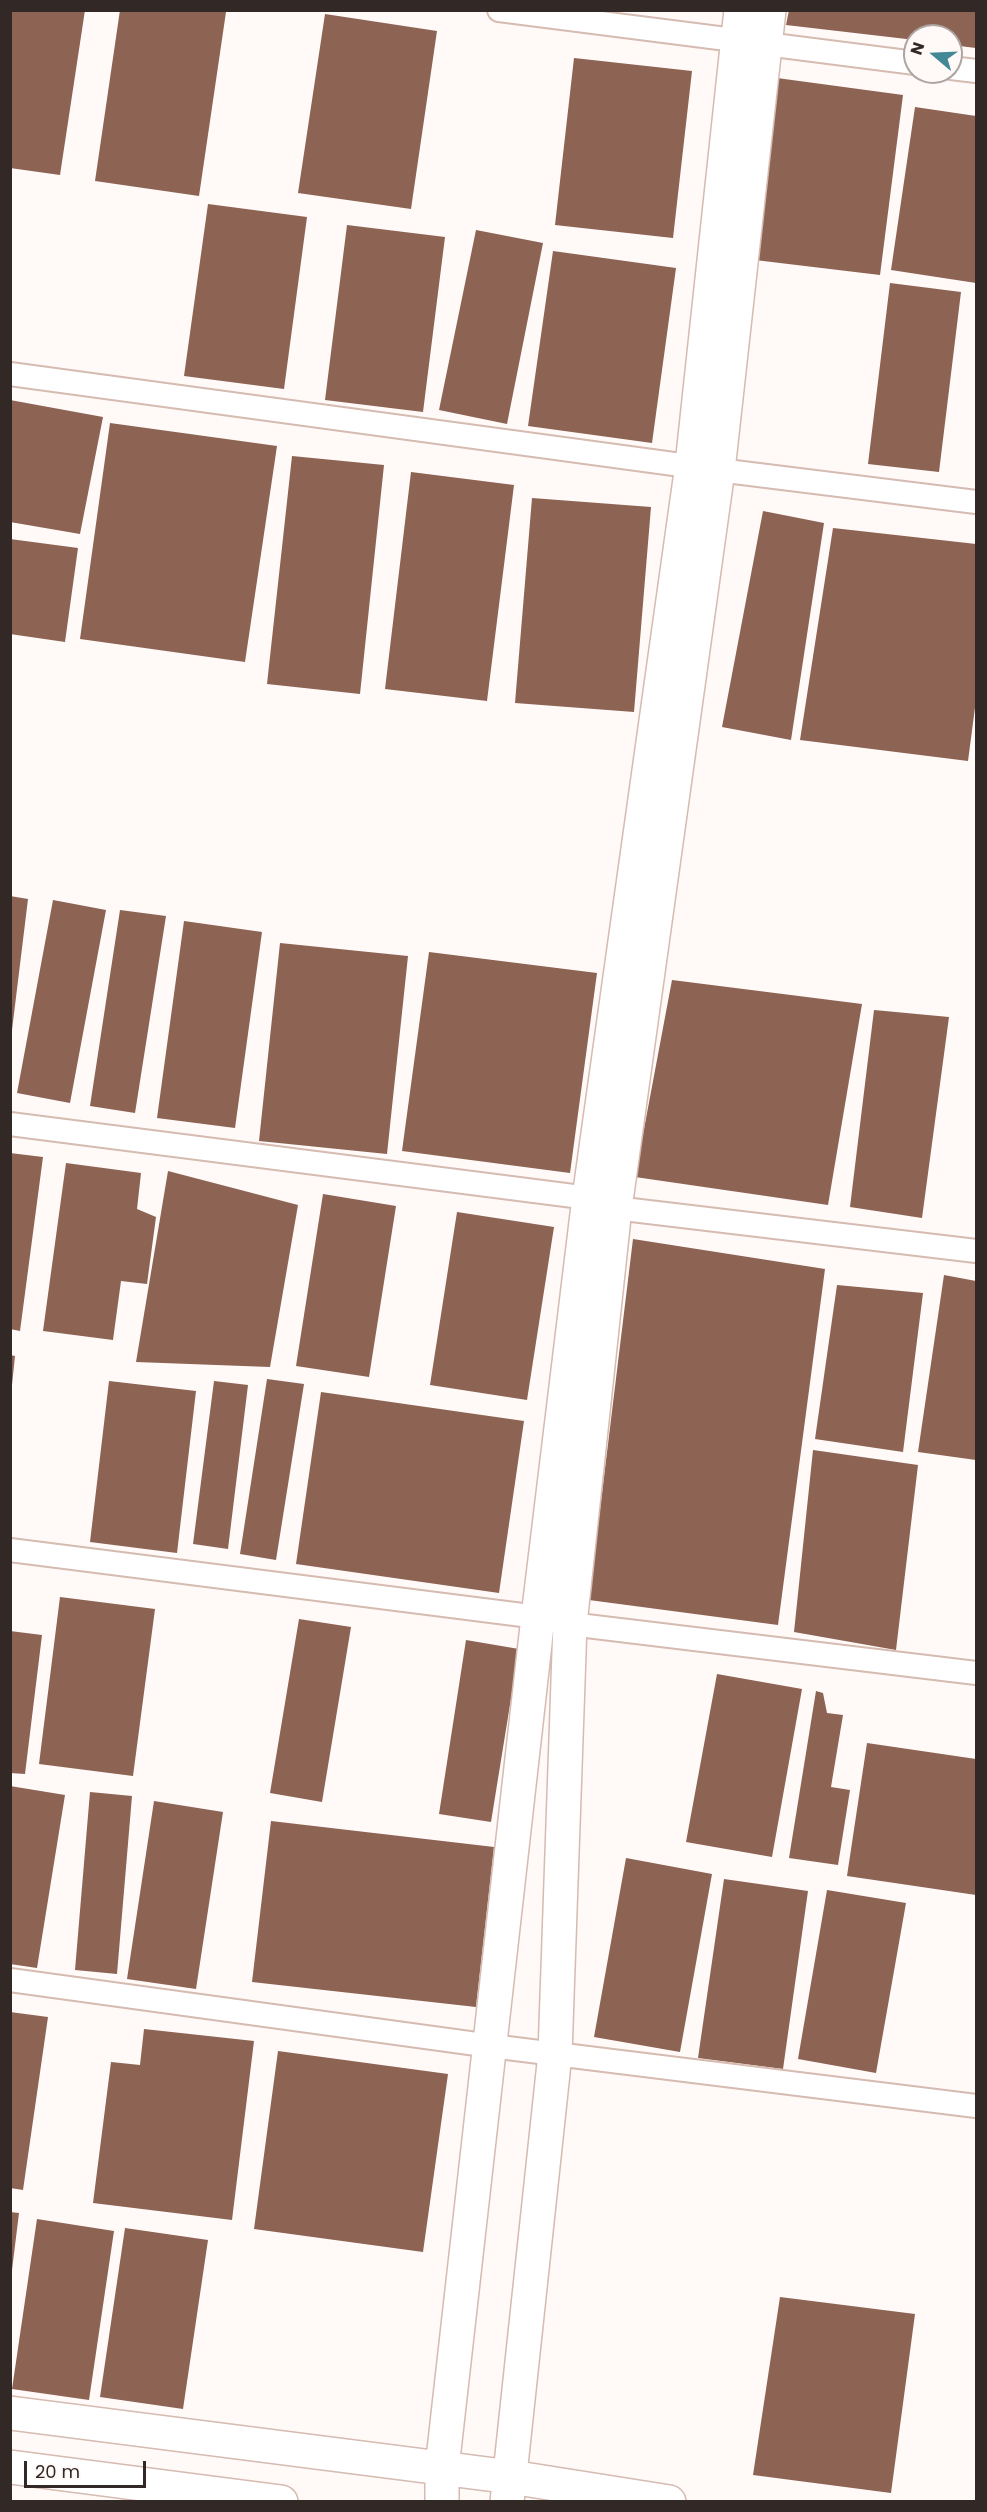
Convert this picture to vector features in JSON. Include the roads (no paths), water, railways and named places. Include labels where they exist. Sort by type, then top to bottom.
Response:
[{"type":"street","points":[[442,2502],[442,2468],[491,2046],[554,1621],[602,1203],[705,467],[753,26]]},
{"type":"street","points":[[509,2489],[555,2054],[554,1621]]},
{"type":"street","points":[[10,2413],[442,2468],[509,2489],[669,2502]]},
{"type":"street","points":[[10,2467],[281,2502]]},
{"type":"lane","points":[[499,10],[753,26],[903,60]]},
{"type":"lane","points":[[10,374],[976,502]]},
{"type":"lane","points":[[10,1124],[976,1251]]},
{"type":"lane","points":[[10,1550],[554,1621],[976,1672]]},
{"type":"lane","points":[[10,1980],[491,2046],[976,2106]]}]
